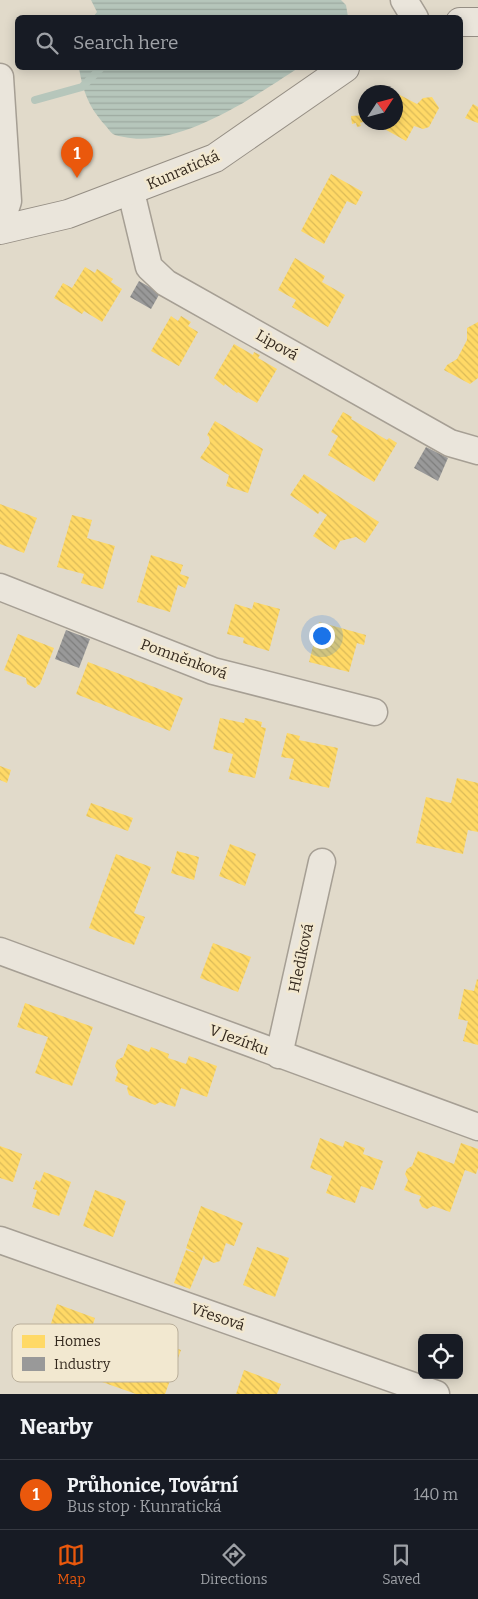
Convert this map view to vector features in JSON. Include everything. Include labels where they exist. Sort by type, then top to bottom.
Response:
[{"type":"street","points":[[404,0],[413,15]]},
{"type":"street","points":[[463,22],[478,22]]},
{"type":"street","name":"Kunratická","points":[[0,228],[68,214],[130,192],[215,158],[342,70]]},
{"type":"street","points":[[0,77],[8,201],[0,228]]},
{"type":"street","name":"Lipová","points":[[130,192],[149,266],[166,283],[450,443],[478,451]]},
{"type":"street","name":"Pomněnková","points":[[0,587],[213,671],[374,712]]},
{"type":"street","name":"Hledíková","points":[[279,1055],[322,862]]},
{"type":"street","name":"V Jezírku","points":[[0,951],[478,1127]]},
{"type":"street","name":"Vřesová","points":[[0,1240],[436,1394]]},
{"type":"shaded area","points":[[91,0],[341,0],[346,5],[348,15],[95,15],[97,12]]},
{"type":"shaded area","points":[[79,70],[295,70],[216,118],[192,128],[145,139],[113,134],[99,118],[82,84]]},
{"type":"building: Homes","points":[[403,97],[417,104],[423,98],[432,97],[439,108],[429,127],[423,129],[414,126],[406,141],[386,130],[403,130]]},
{"type":"building: Homes","points":[[473,104],[478,107],[478,123],[465,118]]},
{"type":"building: Homes","points":[[351,116],[358,116],[358,127],[356,123],[352,124]]},
{"type":"building: Homes","points":[[331,174],[363,192],[356,205],[347,201],[324,244],[301,231]]},
{"type":"building: Homes","points":[[295,258],[325,276],[322,282],[345,295],[328,327],[292,307],[296,300],[278,290]]},
{"type":"building: Homes","points":[[85,267],[95,273],[97,269],[113,279],[111,282],[122,289],[102,322],[84,311],[82,314],[54,298],[63,283],[72,288]]},
{"type":"building: Homes","points":[[171,316],[178,321],[181,316],[191,322],[188,326],[198,332],[179,366],[151,351]]},
{"type":"building: Homes","points":[[478,322],[478,378],[470,384],[444,370],[447,365],[457,359],[467,340],[467,328]]},
{"type":"building: Homes","points":[[234,344],[253,355],[254,352],[260,355],[258,358],[277,369],[257,403],[237,393],[225,384],[224,386],[214,378]]},
{"type":"building: Homes","points":[[343,412],[352,417],[351,419],[387,440],[389,438],[397,443],[374,482],[328,455],[338,436],[331,432]]},
{"type":"building: Homes","points":[[215,421],[263,449],[248,493],[226,486],[229,475],[200,458],[210,443],[207,435]]},
{"type":"building: Homes","points":[[304,474],[379,522],[365,543],[356,537],[340,541],[335,550],[313,536],[327,515],[320,511],[318,514],[290,495]]},
{"type":"building: Homes","points":[[0,504],[37,518],[24,553],[0,544]]},
{"type":"building: Homes","points":[[72,515],[92,520],[87,538],[115,546],[103,589],[81,583],[84,574],[57,567]]},
{"type":"building: Homes","points":[[151,555],[183,565],[180,574],[189,577],[185,588],[178,585],[170,612],[137,602]]},
{"type":"building: Homes","points":[[254,602],[280,609],[269,651],[243,643],[244,638],[227,634],[235,604],[252,609]]},
{"type":"building: Homes","points":[[319,622],[366,635],[364,645],[357,643],[349,672],[309,662]]},
{"type":"building: Homes","points":[[18,634],[54,648],[40,684],[35,688],[27,684],[26,678],[4,670]]},
{"type":"building: Homes","points":[[88,662],[183,698],[170,731],[76,694]]},
{"type":"building: Homes","points":[[220,718],[244,723],[245,718],[262,722],[261,727],[266,728],[255,778],[228,772],[233,754],[213,749]]},
{"type":"building: Homes","points":[[287,733],[300,736],[299,740],[338,748],[329,788],[289,779],[294,759],[281,757]]},
{"type":"building: Homes","points":[[0,766],[11,770],[7,783],[0,780]]},
{"type":"building: Homes","points":[[457,778],[478,783],[478,832],[468,830],[463,854],[416,843],[426,797],[451,803]]},
{"type":"building: Homes","points":[[91,803],[133,818],[128,831],[86,816]]},
{"type":"building: Homes","points":[[230,844],[256,854],[245,886],[219,876]]},
{"type":"building: Homes","points":[[177,851],[199,857],[194,880],[171,873]]},
{"type":"building: Homes","points":[[116,854],[151,867],[134,913],[145,917],[134,945],[89,928]]},
{"type":"building: Homes","points":[[213,943],[251,957],[238,992],[200,978]]},
{"type":"building: Homes","points":[[477,979],[478,1045],[463,1041],[468,1021],[458,1019],[464,989],[474,991]]},
{"type":"building: Homes","points":[[25,1003],[93,1027],[72,1086],[35,1073],[48,1037],[17,1027]]},
{"type":"building: Homes","points":[[128,1044],[149,1052],[151,1047],[169,1054],[168,1058],[186,1064],[189,1056],[217,1066],[207,1097],[181,1088],[175,1107],[160,1102],[155,1105],[129,1095],[128,1086],[115,1081],[118,1072],[115,1066],[117,1060],[123,1057]]},
{"type":"building: Homes","points":[[320,1138],[343,1147],[345,1141],[365,1148],[363,1154],[383,1161],[373,1190],[361,1186],[355,1203],[326,1193],[332,1176],[310,1168]]},
{"type":"building: Homes","points":[[461,1143],[478,1149],[478,1168],[476,1174],[465,1170],[450,1212],[433,1206],[427,1209],[422,1207],[419,1201],[421,1196],[404,1190],[408,1180],[405,1174],[407,1169],[412,1166],[418,1151],[454,1164]]},
{"type":"building: Homes","points":[[0,1146],[22,1154],[13,1182],[0,1178]]},
{"type":"building: Homes","points":[[44,1172],[71,1182],[59,1216],[32,1207],[37,1190],[33,1189],[36,1180],[40,1182]]},
{"type":"building: Homes","points":[[95,1190],[126,1201],[113,1237],[83,1226]]},
{"type":"building: Homes","points":[[201,1206],[243,1223],[234,1246],[226,1243],[220,1261],[214,1263],[205,1259],[204,1255],[190,1289],[174,1283],[186,1250],[196,1253],[186,1248]]},
{"type":"building: Homes","points":[[257,1247],[289,1258],[275,1297],[243,1285]]},
{"type":"building: Homes","points":[[57,1304],[95,1318],[93,1324],[51,1324]]},
{"type":"building: Homes","points":[[244,1370],[281,1384],[277,1394],[236,1394]]},
{"type":"building: Homes","points":[[102,1382],[169,1382],[165,1394],[136,1394]]},
{"type":"building: Industry","points":[[139,281],[160,293],[151,309],[130,297]]},
{"type":"building: Industry","points":[[426,447],[448,458],[438,481],[414,468]]},
{"type":"building: Industry","points":[[66,630],[90,639],[79,668],[55,659]]},
{"type":"waterway","points":[[35,100],[82,87],[99,70]]},
{"type":"place","name":"Průhonice, Tovární","points":[[77,178]]}]
